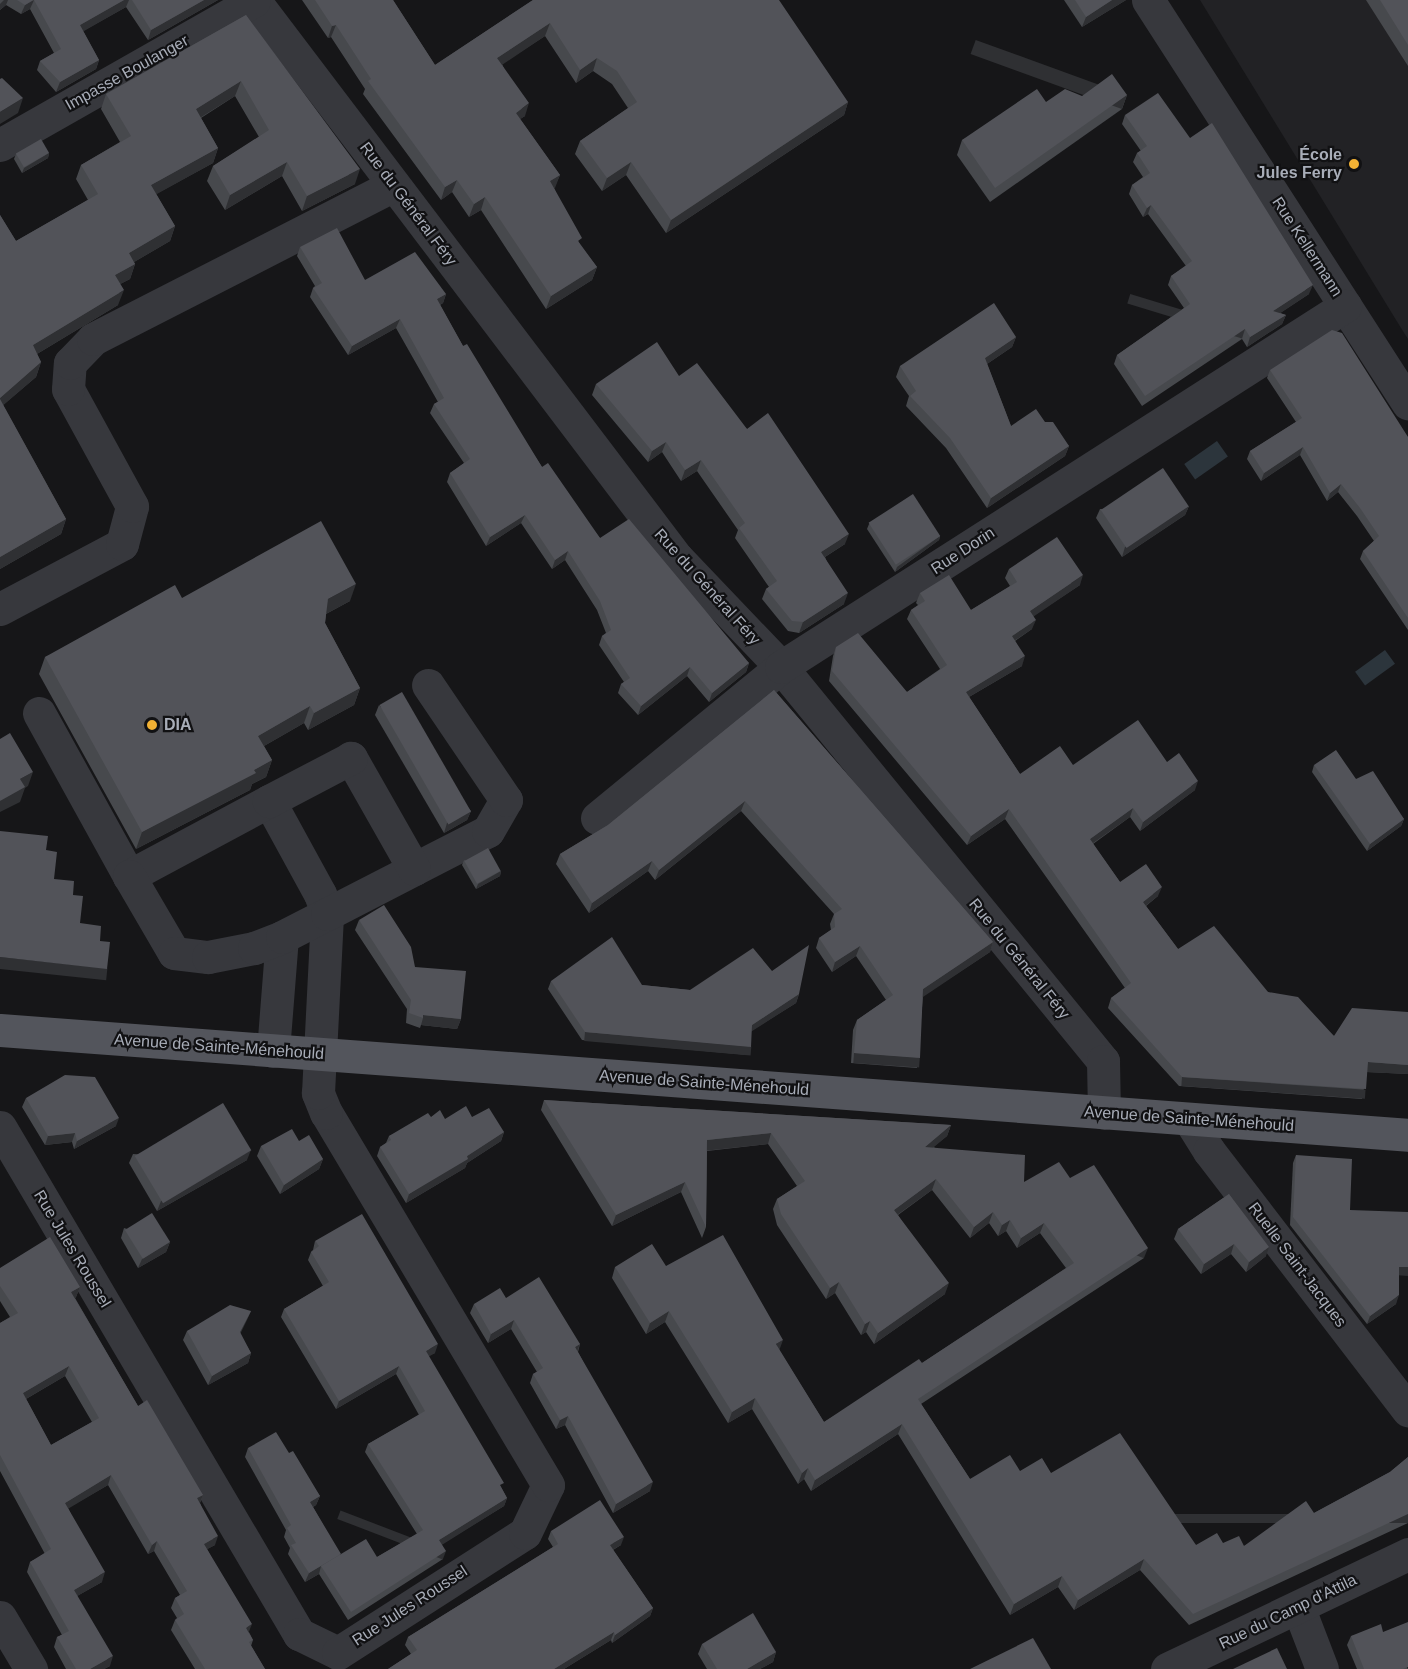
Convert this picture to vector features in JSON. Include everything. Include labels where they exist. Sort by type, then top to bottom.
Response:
[{"type":"main road","name":"Avenue de Sainte-Ménehould","points":[[0,1030],[1408,1135]]},
{"type":"street","name":"Rue Kellermann","points":[[1148,0],[1408,403]]},
{"type":"street","name":"Impasse Boulanger","points":[[0,145],[254,1]]},
{"type":"street","name":"Rue du Général Féry","points":[[254,1],[677,558],[781,667],[1104,1062],[1104,1113]]},
{"type":"street","points":[[0,609],[122,544],[132,506],[68,389],[70,363],[93,339],[394,185]]},
{"type":"street","name":"Rue Dorin","points":[[597,818],[781,667],[1345,306]]},
{"type":"street","points":[[39,713],[174,953],[208,957],[254,948],[282,937],[489,831],[506,800],[428,686]]},
{"type":"street","points":[[129,876],[351,758],[414,869]]},
{"type":"street","points":[[269,801],[320,894],[327,914],[318,1054]]},
{"type":"street","points":[[273,1051],[282,937]]},
{"type":"street","name":"Rue Jules Roussel","points":[[0,1127],[299,1634],[338,1653],[525,1533],[548,1485],[326,1113],[318,1093],[318,1054]]},
{"type":"street","name":"Ruelle Saint-Jacques","points":[[1189,1119],[1209,1151],[1408,1410]]},
{"type":"street","name":"Rue du Camp d'Attila","points":[[1167,1669],[1299,1609],[1408,1554]]},
{"type":"street","points":[[1299,1609],[1322,1669]]},
{"type":"street","points":[[0,1617],[31,1669]]},
{"type":"shaded area","name":"École Jules Ferry","points":[[1200,0],[1408,0],[1408,339],[1401,328]]},
{"type":"shaded area","points":[[1217,441],[1228,457],[1195,480],[1184,464]]},
{"type":"shaded area","points":[[1385,650],[1395,664],[1365,686],[1355,672]]},
{"type":"building","points":[[17,0],[33,0],[25,5]]},
{"type":"building","points":[[34,0],[124,0],[80,25],[99,60],[60,82],[40,61],[61,49]]},
{"type":"building","points":[[132,0],[204,0],[151,30]]},
{"type":"building","points":[[315,0],[393,0],[435,65],[533,0],[779,0],[848,102],[671,220],[631,162],[607,178],[580,141],[637,102],[617,71],[597,58],[580,70],[550,23],[497,58],[529,103],[516,113],[560,175],[550,181],[582,238],[578,241],[597,267],[551,296],[485,197],[474,204],[457,180],[445,187],[368,81],[371,79],[336,25],[332,26]]},
{"type":"building","points":[[1075,0],[1112,0],[1086,17]]},
{"type":"building","points":[[1380,0],[1408,0],[1408,45]]},
{"type":"building","points":[[246,15],[360,169],[307,196],[287,162],[230,195],[213,166],[269,130],[241,81],[196,109],[218,148],[151,185],[175,226],[129,253],[135,264],[115,275],[124,290],[33,345],[41,362],[0,398],[0,215],[16,241],[98,194],[81,165],[131,136],[106,94]]},
{"type":"building","points":[[1112,74],[1127,95],[995,188],[962,140],[1037,89],[1046,102],[1065,89],[1082,96]]},
{"type":"building","points":[[2,78],[23,98],[0,112],[0,79]]},
{"type":"building","points":[[1158,93],[1190,138],[1212,123],[1313,285],[1273,311],[1286,315],[1250,337],[1245,329],[1145,396],[1117,355],[1190,304],[1171,276],[1192,261],[1151,205],[1147,208],[1132,185],[1150,173],[1137,153],[1147,146],[1125,115]]},
{"type":"building","points":[[41,139],[49,153],[24,167],[16,154]]},
{"type":"building","points":[[337,228],[365,280],[415,252],[446,294],[437,299],[463,346],[467,344],[542,467],[548,463],[600,538],[629,519],[749,663],[712,693],[690,667],[641,706],[621,684],[630,678],[602,636],[611,630],[600,601],[568,551],[555,560],[525,515],[490,537],[450,473],[470,459],[434,404],[444,398],[400,319],[352,346],[313,288],[322,283],[300,247]]},
{"type":"building","points":[[994,303],[1016,337],[985,358],[1011,426],[1036,409],[1045,422],[1053,422],[1069,446],[991,498],[950,438],[910,396],[916,391],[900,366]]},
{"type":"building","points":[[1332,330],[1342,333],[1408,437],[1408,618],[1363,551],[1379,536],[1341,484],[1330,493],[1303,447],[1264,473],[1250,451],[1302,418],[1270,370]]},
{"type":"building","points":[[657,342],[679,376],[697,363],[747,429],[768,413],[849,534],[821,552],[848,593],[803,622],[792,621],[766,589],[777,581],[739,528],[745,523],[701,460],[685,470],[666,442],[652,451],[596,384]]},
{"type":"building","points":[[0,399],[66,519],[0,557]]},
{"type":"building","points":[[1163,468],[1189,506],[1127,548],[1101,510]]},
{"type":"building","points":[[913,494],[940,536],[896,565],[869,523]]},
{"type":"building","points":[[321,521],[356,584],[328,599],[325,623],[360,688],[314,713],[310,706],[258,736],[272,760],[254,770],[256,773],[142,832],[45,657],[175,585],[182,598]]},
{"type":"building","points":[[1057,537],[1083,575],[1030,611],[1036,620],[1012,636],[1025,656],[966,692],[1020,774],[1060,746],[1073,765],[1138,720],[1167,762],[1179,753],[1198,781],[1143,822],[1133,808],[1090,839],[1120,882],[1146,864],[1162,887],[1143,902],[1178,949],[1214,926],[1268,992],[1298,997],[1334,1036],[1352,1008],[1408,1012],[1408,1065],[1368,1062],[1366,1089],[1182,1077],[1111,998],[1131,983],[1009,809],[971,836],[832,671],[836,647],[858,633],[907,692],[947,665],[911,610],[925,601],[920,593],[949,575],[971,610],[1017,582],[1009,569]]},
{"type":"building","points":[[774,690],[993,942],[923,989],[920,1058],[854,1053],[857,1020],[893,995],[860,946],[835,962],[819,938],[835,927],[834,914],[842,909],[745,801],[659,870],[652,861],[592,903],[560,854],[608,825]]},
{"type":"building","points":[[402,692],[471,812],[448,825],[379,705]]},
{"type":"building","points":[[10,733],[33,772],[20,779],[25,787],[0,801],[0,739]]},
{"type":"building","points":[[1336,750],[1356,779],[1373,771],[1404,819],[1370,844],[1314,765]]},
{"type":"building","points":[[0,831],[48,836],[46,850],[57,852],[54,879],[74,881],[73,895],[83,896],[80,923],[101,926],[100,941],[110,942],[107,969],[0,957]]},
{"type":"building","points":[[488,848],[501,871],[477,884],[464,861]]},
{"type":"building","points":[[384,905],[411,947],[415,967],[466,971],[461,1019],[423,1015],[423,1018],[409,1013],[411,1000],[359,920]]},
{"type":"building","points":[[612,937],[642,985],[690,990],[753,948],[772,971],[809,945],[799,994],[752,1025],[751,1047],[585,1032],[551,981]]},
{"type":"building","points":[[65,1075],[95,1077],[119,1118],[77,1141],[75,1133],[48,1136],[26,1098]]},
{"type":"building","points":[[544,1100],[951,1125],[925,1147],[1025,1155],[1024,1182],[1059,1162],[1070,1178],[1094,1165],[1148,1248],[918,1399],[970,1479],[1010,1455],[1020,1471],[1042,1458],[1051,1473],[1120,1433],[1196,1545],[1217,1533],[1223,1543],[1239,1536],[1244,1546],[1306,1501],[1314,1513],[1390,1472],[1408,1457],[1408,1514],[1193,1614],[1144,1559],[1078,1600],[1062,1576],[1014,1604],[902,1424],[815,1480],[808,1468],[802,1473],[755,1398],[732,1412],[669,1311],[650,1323],[615,1267],[652,1244],[666,1266],[723,1235],[783,1340],[776,1344],[824,1422],[919,1359],[922,1363],[1074,1263],[1044,1223],[1021,1238],[1010,1220],[1002,1225],[993,1212],[974,1227],[936,1179],[894,1210],[949,1283],[878,1333],[870,1321],[865,1324],[839,1282],[830,1288],[781,1214],[777,1199],[805,1181],[771,1133],[707,1140],[706,1227],[685,1182],[616,1215]]},
{"type":"building","points":[[223,1103],[251,1150],[163,1203],[135,1156]]},
{"type":"building","points":[[466,1106],[472,1117],[489,1108],[504,1132],[467,1156],[468,1159],[409,1194],[380,1147],[391,1140],[389,1136],[428,1113],[431,1117],[440,1110],[445,1119]]},
{"type":"building","points":[[292,1129],[299,1141],[309,1135],[323,1159],[284,1185],[261,1146]]},
{"type":"building","points":[[1296,1155],[1352,1159],[1350,1210],[1408,1212],[1408,1267],[1399,1267],[1399,1295],[1370,1316],[1293,1217]]},
{"type":"building","points":[[1229,1194],[1269,1247],[1249,1262],[1234,1244],[1204,1264],[1178,1229]]},
{"type":"building","points":[[152,1213],[170,1242],[143,1259],[125,1230]]},
{"type":"building","points":[[362,1214],[438,1344],[426,1351],[504,1483],[500,1485],[507,1498],[439,1540],[446,1551],[351,1612],[321,1566],[366,1539],[377,1557],[423,1530],[368,1444],[425,1411],[399,1366],[339,1401],[284,1309],[329,1282],[311,1252],[319,1246],[315,1241]]},
{"type":"building","points":[[50,1237],[80,1287],[71,1292],[138,1406],[147,1400],[203,1495],[197,1498],[218,1536],[204,1544],[252,1624],[246,1628],[253,1640],[249,1642],[265,1669],[205,1669],[175,1620],[184,1614],[175,1598],[187,1591],[157,1541],[152,1545],[111,1475],[65,1503],[105,1572],[74,1590],[113,1656],[90,1669],[76,1669],[57,1637],[69,1631],[30,1562],[51,1549],[0,1455],[0,1323],[18,1313],[0,1286],[0,1268]],"holes":[[[69,1366],[99,1418],[51,1445],[23,1393]]]},
{"type":"building","points":[[539,1277],[580,1344],[575,1347],[653,1482],[616,1504],[568,1416],[560,1420],[533,1374],[543,1368],[514,1320],[491,1334],[474,1304],[500,1288],[506,1298]]},
{"type":"building","points":[[230,1305],[251,1311],[240,1332],[251,1353],[212,1376],[187,1331]]},
{"type":"building","points":[[276,1432],[289,1453],[293,1451],[320,1496],[310,1502],[341,1554],[309,1573],[291,1545],[296,1543],[287,1528],[291,1525],[248,1448]]},
{"type":"building","points":[[600,1500],[624,1537],[610,1545],[653,1608],[615,1635],[614,1632],[554,1669],[388,1669],[417,1650],[408,1637],[558,1544],[551,1531]]},
{"type":"building","points":[[753,1613],[776,1652],[747,1669],[717,1669],[702,1644]]},
{"type":"building","points":[[1408,1622],[1408,1667],[1364,1669],[1351,1636],[1381,1624],[1383,1632]]},
{"type":"building","points":[[1033,1638],[1051,1669],[970,1669]]},
{"type":"building","points":[[1277,1648],[1287,1669],[1233,1669]]},
{"type":"place","name":"École Jules Ferry","points":[[1354,164]]},
{"type":"place","name":"DIA","points":[[152,725]]}]
